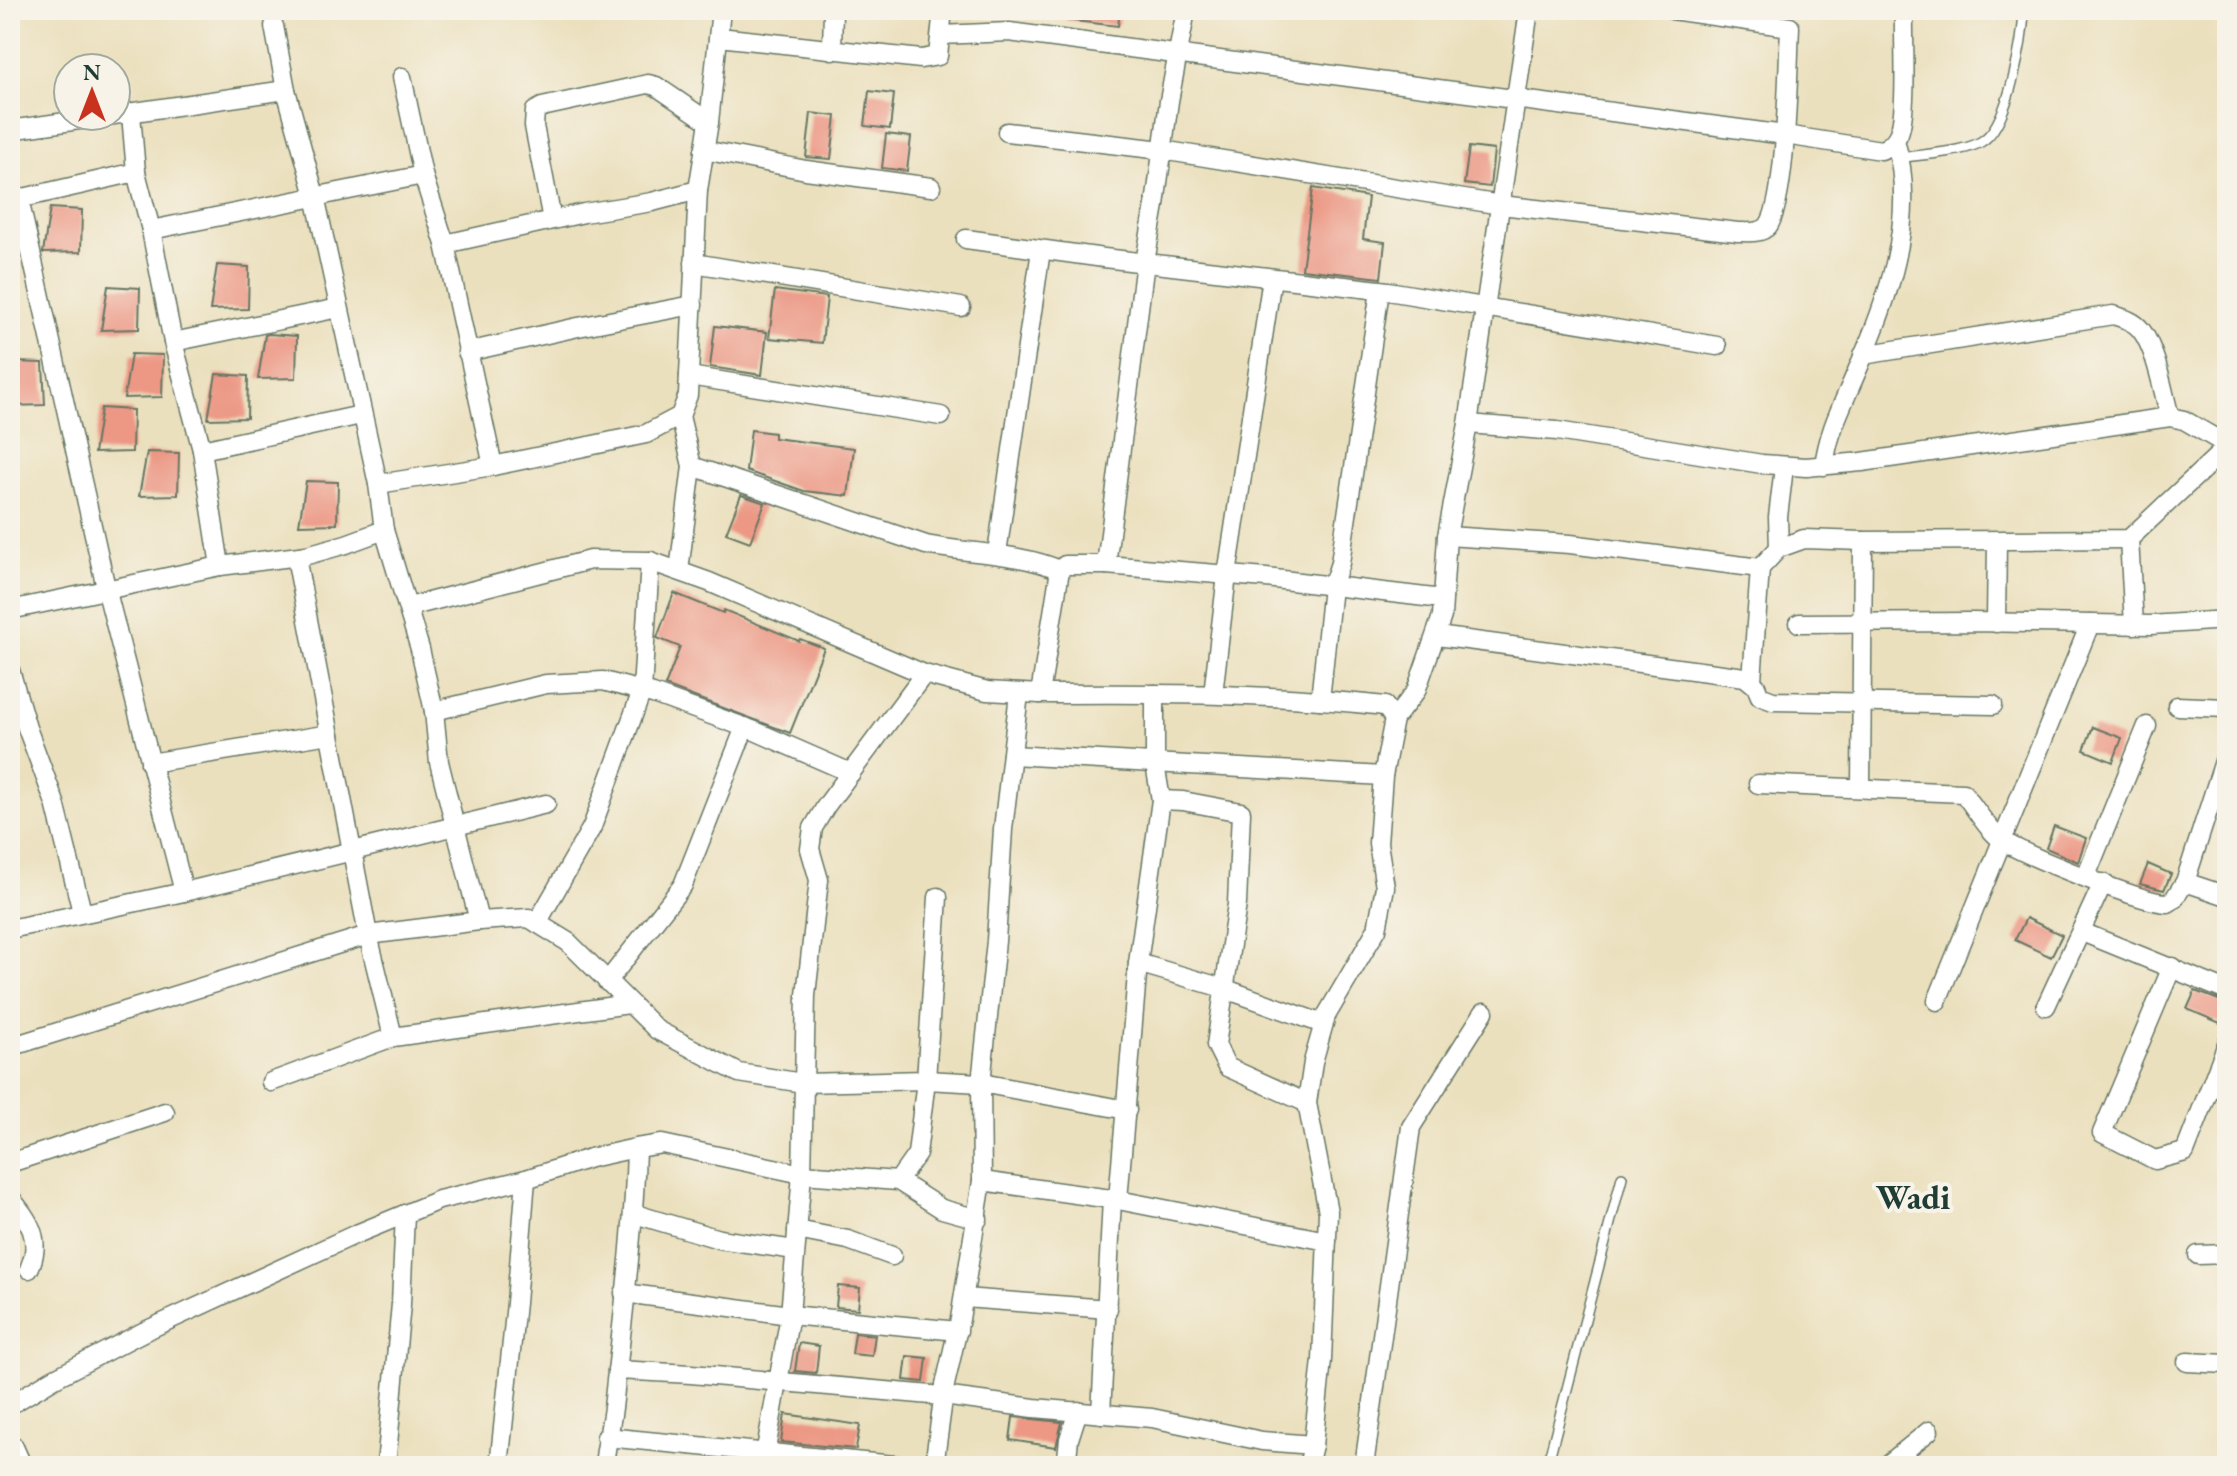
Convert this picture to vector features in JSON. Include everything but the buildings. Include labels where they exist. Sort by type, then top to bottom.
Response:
[{"type":"street","points":[[679,571],[692,466],[680,416],[688,395],[698,190],[721,10]]},
{"type":"street","points":[[832,50],[833,10]]},
{"type":"street","points":[[719,37],[921,59],[938,56],[943,10]]},
{"type":"street","points":[[1106,565],[1145,262],[1176,56],[1186,10]]},
{"type":"street","points":[[1308,1466],[1322,1360],[1328,1212],[1307,1103],[1313,1062],[1323,1024],[1377,929],[1385,887],[1378,843],[1383,776],[1394,719],[1416,691],[1442,616],[1447,536],[1468,424],[1529,10]]},
{"type":"street","points":[[1007,132],[1162,150],[1501,205],[1759,232],[1768,227],[1775,207],[1785,135],[1790,27],[1757,16],[1672,10]]},
{"type":"street","points":[[1824,466],[1833,423],[1884,305],[1899,249],[1902,206],[1897,149],[1903,112],[1904,10]]},
{"type":"street","points":[[274,26],[286,90],[315,196],[378,484],[384,530],[409,607],[434,711],[439,762],[453,825],[479,921]]},
{"type":"street","points":[[941,35],[1009,32],[1881,150],[1891,146],[1897,149]]},
{"type":"street","points":[[402,77],[423,175],[445,244],[493,466]]},
{"type":"street","points":[[552,220],[534,126],[535,111],[648,84],[656,86],[709,122]]},
{"type":"street","points":[[132,114],[286,90]]},
{"type":"street","points":[[10,130],[52,124]]},
{"type":"street","points":[[132,126],[136,172],[173,342],[202,450],[220,566]]},
{"type":"street","points":[[704,150],[806,170],[931,187]]},
{"type":"street","points":[[136,172],[14,200],[106,588],[184,892]]},
{"type":"street","points":[[151,230],[423,175]]},
{"type":"street","points":[[445,244],[698,190]]},
{"type":"street","points":[[966,239],[1380,290],[1717,346]]},
{"type":"street","points":[[997,553],[1041,250]]},
{"type":"street","points":[[694,263],[961,307]]},
{"type":"street","points":[[1213,694],[1227,575],[1272,278]]},
{"type":"street","points":[[1320,700],[1332,587],[1340,563],[1380,290]]},
{"type":"street","points":[[467,352],[693,305]]},
{"type":"street","points":[[173,342],[339,308]]},
{"type":"street","points":[[1863,355],[2113,315],[2127,319],[2140,328],[2149,346],[2170,417]]},
{"type":"street","points":[[689,376],[941,416]]},
{"type":"street","points":[[202,450],[361,415]]},
{"type":"street","points":[[378,484],[493,466],[646,434],[680,416]]},
{"type":"street","points":[[1468,424],[1557,431],[1784,467],[1862,462],[2170,417],[2184,420],[2227,446],[2129,539],[1804,539],[1779,548],[1760,568],[1752,680],[1765,700],[1861,705],[1993,705]]},
{"type":"street","points":[[692,466],[926,545],[959,552],[997,553],[1037,560],[1060,570]]},
{"type":"street","points":[[1779,548],[1778,517],[1784,467]]},
{"type":"street","points":[[10,610],[220,566],[296,557],[384,530]]},
{"type":"street","points":[[1447,536],[1570,544],[1760,568]]},
{"type":"street","points":[[2129,539],[2134,625]]},
{"type":"street","points":[[1861,787],[1863,541]]},
{"type":"street","points":[[1996,623],[1997,541]]},
{"type":"street","points":[[296,557],[368,935],[393,1037]]},
{"type":"street","points":[[409,607],[590,560],[650,561],[924,674],[987,691],[1019,694],[1213,694],[1320,700],[1385,706],[1394,719]]},
{"type":"street","points":[[537,923],[592,827],[642,691],[650,561]]},
{"type":"street","points":[[1040,694],[1060,570],[1065,565],[1106,565],[1227,575],[1442,599]]},
{"type":"street","points":[[1799,623],[2134,625],[2227,620]]},
{"type":"street","points":[[1937,1001],[2090,624]]},
{"type":"street","points":[[1437,636],[1752,680]]},
{"type":"street","points":[[10,670],[27,728],[55,803],[82,912]]},
{"type":"street","points":[[764,1458],[790,1315],[802,1174],[806,995],[819,880],[810,849],[813,828],[924,674]]},
{"type":"street","points":[[434,711],[546,684],[603,681],[642,691],[745,727],[851,773]]},
{"type":"street","points":[[934,1466],[943,1396],[978,1219],[982,1181],[981,1083],[996,941],[1003,829],[1019,694]]},
{"type":"street","points":[[1101,1414],[1115,1199],[1127,1110],[1138,963],[1161,800],[1155,764],[1155,694]]},
{"type":"street","points":[[2177,706],[2227,708]]},
{"type":"street","points":[[2046,1006],[2082,932],[2094,880],[2147,726]]},
{"type":"street","points":[[607,982],[683,885],[745,727]]},
{"type":"street","points":[[150,763],[330,734]]},
{"type":"street","points":[[1758,784],[1963,793],[2001,840],[2047,862],[2161,903],[2174,899],[2185,882],[2227,752]]},
{"type":"street","points":[[1012,755],[1383,776]]},
{"type":"street","points":[[1161,800],[1241,812],[1237,904],[1216,1045],[1227,1067],[1307,1103]]},
{"type":"street","points":[[10,929],[184,892],[546,804]]},
{"type":"street","points":[[2185,882],[2227,896]]},
{"type":"street","points":[[898,1181],[917,1154],[926,1080],[938,897]]},
{"type":"street","points":[[10,1047],[368,935],[529,918],[568,942],[657,1030],[739,1073],[803,1083],[926,1080],[981,1083],[1127,1110]]},
{"type":"street","points":[[2082,932],[2227,991]]},
{"type":"street","points":[[1138,963],[1223,988],[1323,1024]]},
{"type":"street","points":[[2172,967],[2102,1133],[2155,1160],[2185,1152],[2227,1044]]},
{"type":"street","points":[[271,1082],[393,1037],[629,1004]]},
{"type":"street","points":[[1364,1466],[1411,1127],[1484,1012]]},
{"type":"street","points":[[10,1163],[165,1112]]},
{"type":"street","points":[[10,1405],[143,1332],[439,1200],[636,1148],[662,1144],[802,1174],[898,1181],[942,1209],[978,1219]]},
{"type":"street","points":[[604,1466],[635,1214],[636,1148]]},
{"type":"street","points":[[499,1466],[526,1179]]},
{"type":"street","points":[[982,1181],[1115,1199],[1327,1241]]},
{"type":"street","points":[[10,1197],[36,1240],[36,1254],[29,1269]]},
{"type":"street","points":[[386,1466],[401,1304],[405,1214]]},
{"type":"street","points":[[635,1214],[719,1239],[795,1250]]},
{"type":"street","points":[[797,1230],[870,1246],[892,1256]]},
{"type":"street","points":[[2198,1255],[2227,1254]]},
{"type":"street","points":[[624,1293],[790,1315],[958,1331]]},
{"type":"street","points":[[964,1298],[1108,1309]]},
{"type":"street","points":[[2187,1362],[2227,1364]]},
{"type":"street","points":[[617,1370],[778,1381],[1152,1418],[1262,1441],[1313,1445]]},
{"type":"street","points":[[1066,1466],[1069,1439],[1078,1411]]},
{"type":"street","points":[[1886,1466],[1929,1431]]},
{"type":"street","points":[[606,1437],[764,1458],[905,1466]]},
{"type":"street","points":[[10,1448],[18,1466]]},
{"type":"lane","points":[[1897,149],[1969,147],[1985,140],[1996,125],[2015,75],[2024,10]]},
{"type":"lane","points":[[1547,1466],[1622,1177]]},
{"type":"district","name":"Wadi","points":[[1913,1197]]}]
